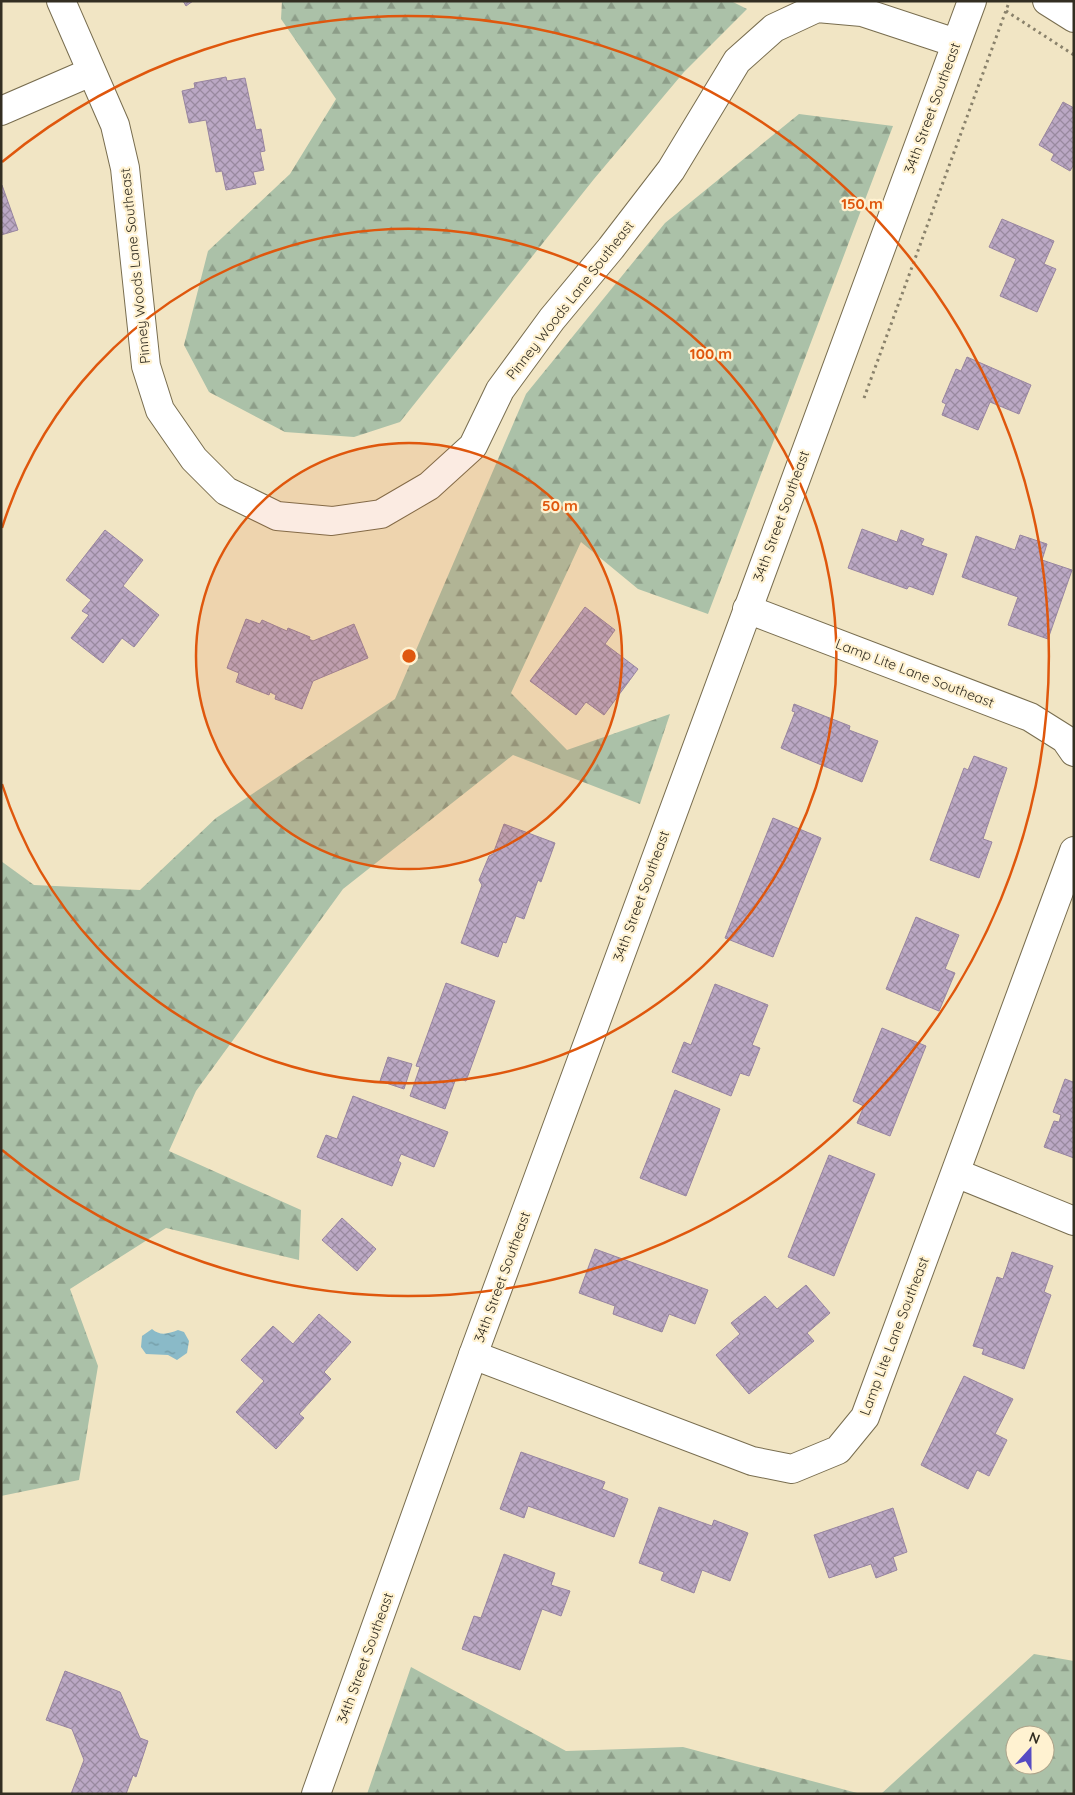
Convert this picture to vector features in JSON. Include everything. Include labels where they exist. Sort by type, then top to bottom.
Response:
[{"type":"street","name":"Pinney Woods Lane Southeast","points":[[62,1],[115,125],[125,168],[146,366],[160,410],[194,459],[226,491],[277,516],[332,521],[381,514],[429,486],[473,446],[500,390],[552,318],[611,248],[672,170],[737,61],[774,28],[817,8],[862,12],[956,43]]},
{"type":"street","name":"34th Street Southeast","points":[[316,1794],[473,1355],[972,1]]},
{"type":"street","points":[[1047,1],[1074,18]]},
{"type":"street","points":[[1,111],[91,72]]},
{"type":"street","name":"Lamp Lite Lane Southeast","points":[[747,609],[1030,717],[1065,740],[1074,752]]},
{"type":"street","name":"Lamp Lite Lane Southeast","points":[[473,1355],[752,1461],[792,1469],[838,1450],[865,1417],[1074,851]]},
{"type":"street","points":[[956,1173],[1074,1221]]},
{"type":"path","points":[[864,398],[1008,5]]},
{"type":"path","points":[[1006,11],[1074,55]]},
{"type":"green space","points":[[282,1],[731,1],[747,9],[684,72],[594,179],[400,422],[354,437],[285,432],[209,392],[184,345],[208,251],[290,174],[336,99],[281,19]]},
{"type":"green space","points":[[799,114],[893,126],[708,614],[638,589],[581,542],[511,693],[567,750],[670,714],[640,804],[513,755],[343,889],[196,1091],[169,1151],[301,1210],[299,1260],[166,1228],[70,1289],[98,1366],[79,1480],[1,1496],[1,861],[34,885],[140,890],[216,818],[395,699],[526,394],[665,223]]},
{"type":"green space","points":[[1034,1654],[1074,1661],[1074,1794],[881,1794]]},
{"type":"green space","points":[[411,1667],[566,1751],[683,1747],[861,1794],[367,1794]]},
{"type":"water","points":[[152,1329],[161,1333],[178,1330],[184,1332],[189,1341],[187,1353],[177,1360],[168,1355],[146,1354],[141,1347],[142,1336]]},
{"type":"building","points":[[183,1],[193,1],[186,6]]},
{"type":"building","points":[[226,77],[227,81],[245,78],[256,130],[261,129],[265,151],[260,152],[264,170],[253,172],[256,184],[226,190],[222,171],[216,172],[206,120],[189,123],[182,91],[195,88],[194,83]]},
{"type":"building","points":[[1063,102],[1074,108],[1074,164],[1070,171],[1051,160],[1054,154],[1039,145]]},
{"type":"building","points":[[1,186],[18,230],[1,235]]},
{"type":"building","points":[[1002,219],[1054,241],[1044,264],[1056,269],[1037,312],[1000,296],[1016,259],[989,247]]},
{"type":"building","points":[[967,357],[1031,385],[1019,414],[990,402],[978,430],[942,415],[946,404],[942,402],[956,369],[961,371]]},
{"type":"building","points":[[862,529],[897,542],[901,530],[924,539],[921,545],[947,554],[933,595],[909,586],[907,589],[848,568]]},
{"type":"building","points":[[105,530],[143,560],[123,586],[159,615],[134,647],[122,638],[103,663],[71,638],[89,615],[82,611],[91,600],[66,580]]},
{"type":"building","points":[[1020,535],[1047,544],[1042,560],[1072,570],[1048,639],[1008,625],[1018,597],[962,577],[976,536],[1015,550]]},
{"type":"building","points":[[585,607],[615,630],[605,644],[638,669],[604,715],[586,702],[576,715],[530,681]]},
{"type":"building","points":[[246,619],[260,624],[262,620],[287,631],[288,628],[310,637],[309,639],[313,641],[354,624],[368,658],[313,681],[302,709],[275,699],[276,695],[270,692],[269,695],[236,682],[239,673],[227,668]]},
{"type":"building","points":[[794,704],[850,726],[849,730],[878,741],[862,782],[781,748],[795,712],[792,711]]},
{"type":"building","points":[[974,756],[1007,768],[983,839],[992,842],[979,878],[930,860],[964,768],[968,770]]},
{"type":"building","points":[[773,818],[821,838],[773,957],[725,938]]},
{"type":"building","points":[[504,824],[555,843],[541,882],[538,880],[524,919],[516,916],[506,943],[503,942],[498,957],[461,943],[482,885],[479,880],[489,856],[493,854]]},
{"type":"building","points":[[916,917],[959,935],[945,969],[955,973],[939,1011],[886,989]]},
{"type":"building","points":[[446,983],[495,1001],[466,1081],[456,1078],[445,1109],[410,1096],[420,1067],[416,1066]]},
{"type":"building","points":[[715,984],[768,1005],[752,1045],[760,1048],[749,1076],[740,1073],[731,1096],[672,1072],[684,1042],[691,1045]]},
{"type":"building","points":[[882,1028],[926,1046],[890,1136],[857,1123],[864,1106],[853,1101]]},
{"type":"building","points":[[388,1057],[412,1064],[404,1089],[380,1081]]},
{"type":"building","points":[[1065,1079],[1073,1082],[1074,1080],[1074,1158],[1044,1147],[1054,1121],[1059,1122],[1061,1115],[1053,1112]]},
{"type":"building","points":[[675,1090],[720,1109],[686,1196],[640,1178]]},
{"type":"building","points":[[353,1096],[448,1132],[434,1167],[401,1154],[398,1161],[401,1163],[392,1186],[317,1157],[326,1135],[337,1139]]},
{"type":"building","points":[[829,1155],[875,1174],[834,1276],[788,1257]]},
{"type":"building","points":[[342,1218],[376,1249],[357,1271],[322,1240]]},
{"type":"building","points":[[595,1249],[708,1290],[695,1324],[669,1314],[662,1332],[613,1314],[615,1306],[579,1293]]},
{"type":"building","points":[[1012,1252],[1053,1266],[1044,1292],[1051,1295],[1024,1369],[982,1354],[984,1349],[973,1346],[997,1277],[1003,1279]]},
{"type":"building","points":[[806,1285],[830,1313],[807,1333],[814,1341],[749,1394],[716,1355],[740,1334],[731,1323],[765,1296],[777,1309]]},
{"type":"building","points":[[319,1314],[351,1342],[324,1372],[331,1379],[299,1414],[304,1418],[276,1449],[236,1412],[264,1381],[241,1360],[273,1326],[293,1344]]},
{"type":"building","points":[[964,1376],[1013,1399],[995,1434],[1007,1440],[989,1476],[977,1470],[968,1489],[921,1465]]},
{"type":"building","points":[[521,1452],[605,1482],[602,1489],[628,1499],[614,1537],[528,1506],[524,1518],[500,1509]]},
{"type":"building","points":[[659,1507],[712,1526],[714,1520],[748,1533],[730,1581],[702,1570],[694,1593],[661,1580],[664,1572],[639,1563]]},
{"type":"building","points":[[893,1508],[907,1552],[893,1557],[897,1570],[876,1578],[871,1564],[829,1578],[814,1535]]},
{"type":"building","points":[[504,1554],[555,1573],[551,1585],[570,1591],[561,1616],[542,1609],[520,1670],[462,1649],[474,1616],[481,1618]]},
{"type":"building","points":[[65,1671],[120,1692],[140,1738],[148,1741],[136,1777],[133,1775],[126,1794],[71,1794],[84,1760],[72,1729],[46,1720]]}]
